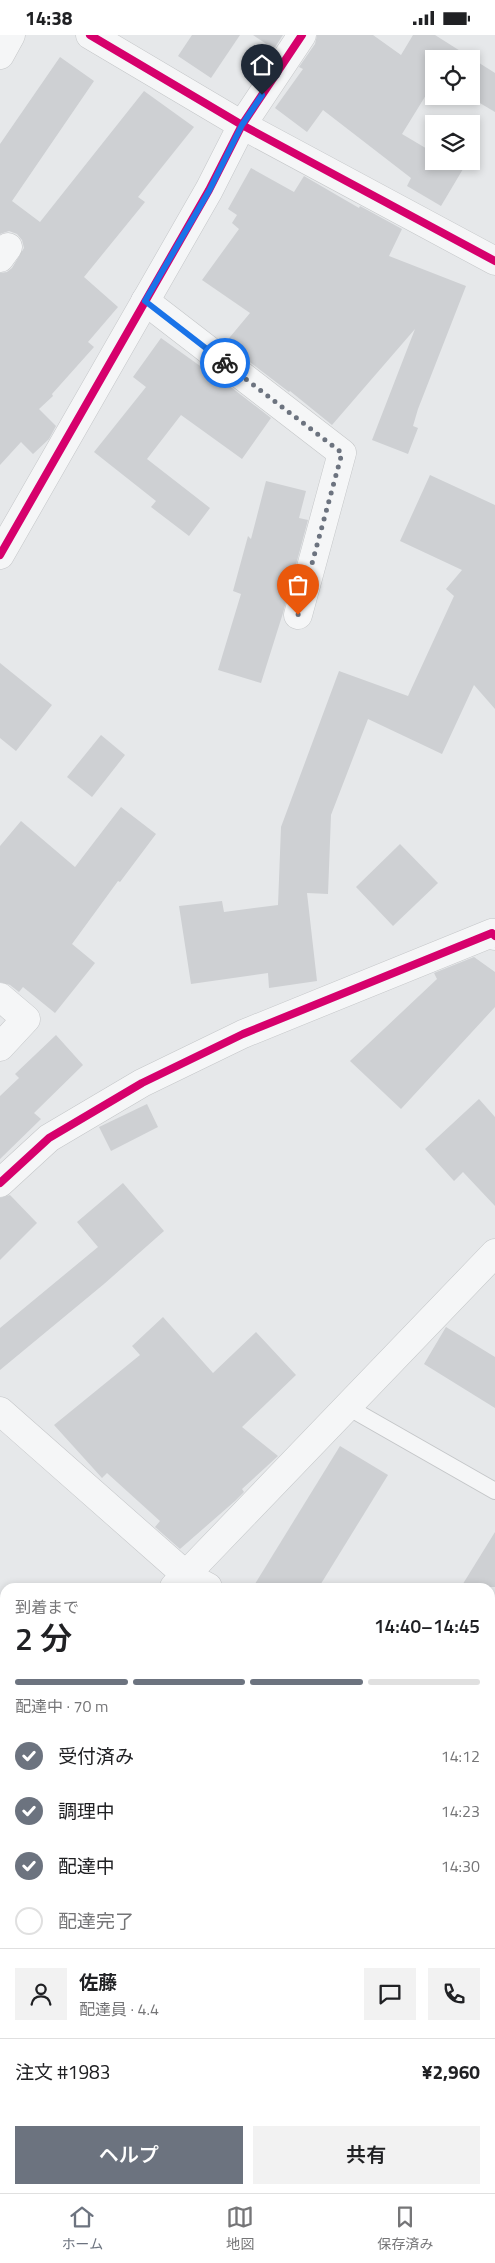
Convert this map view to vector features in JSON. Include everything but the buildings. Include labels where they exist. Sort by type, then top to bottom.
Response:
[{"type":"street","points":[[0,55],[10,35]]},
{"type":"street","points":[[90,35],[242,125],[495,261]]},
{"type":"street","points":[[0,555],[209,191],[242,125],[302,35]]},
{"type":"street","points":[[145,301],[342,453],[298,615]]},
{"type":"street","points":[[0,1183],[49,1138],[142,1083],[243,1034],[492,933],[495,935]]},
{"type":"street","points":[[0,997],[26,1019],[0,1047]]},
{"type":"street","points":[[0,1411],[189,1583],[346,1406],[495,1253]]},
{"type":"lane","points":[[346,1406],[495,1491]]},
{"type":"cycle path","points":[[90,35],[242,125],[495,261]]},
{"type":"cycle path","points":[[0,555],[209,190],[242,125],[302,35]]},
{"type":"cycle path","points":[[0,1183],[49,1138],[142,1083],[243,1034],[492,933],[495,936]]},
{"type":"way so far","points":[[225,363],[342,453],[298,615]]},
{"type":"route","points":[[225,363],[145,301],[209,191],[242,125],[262,95]]}]
